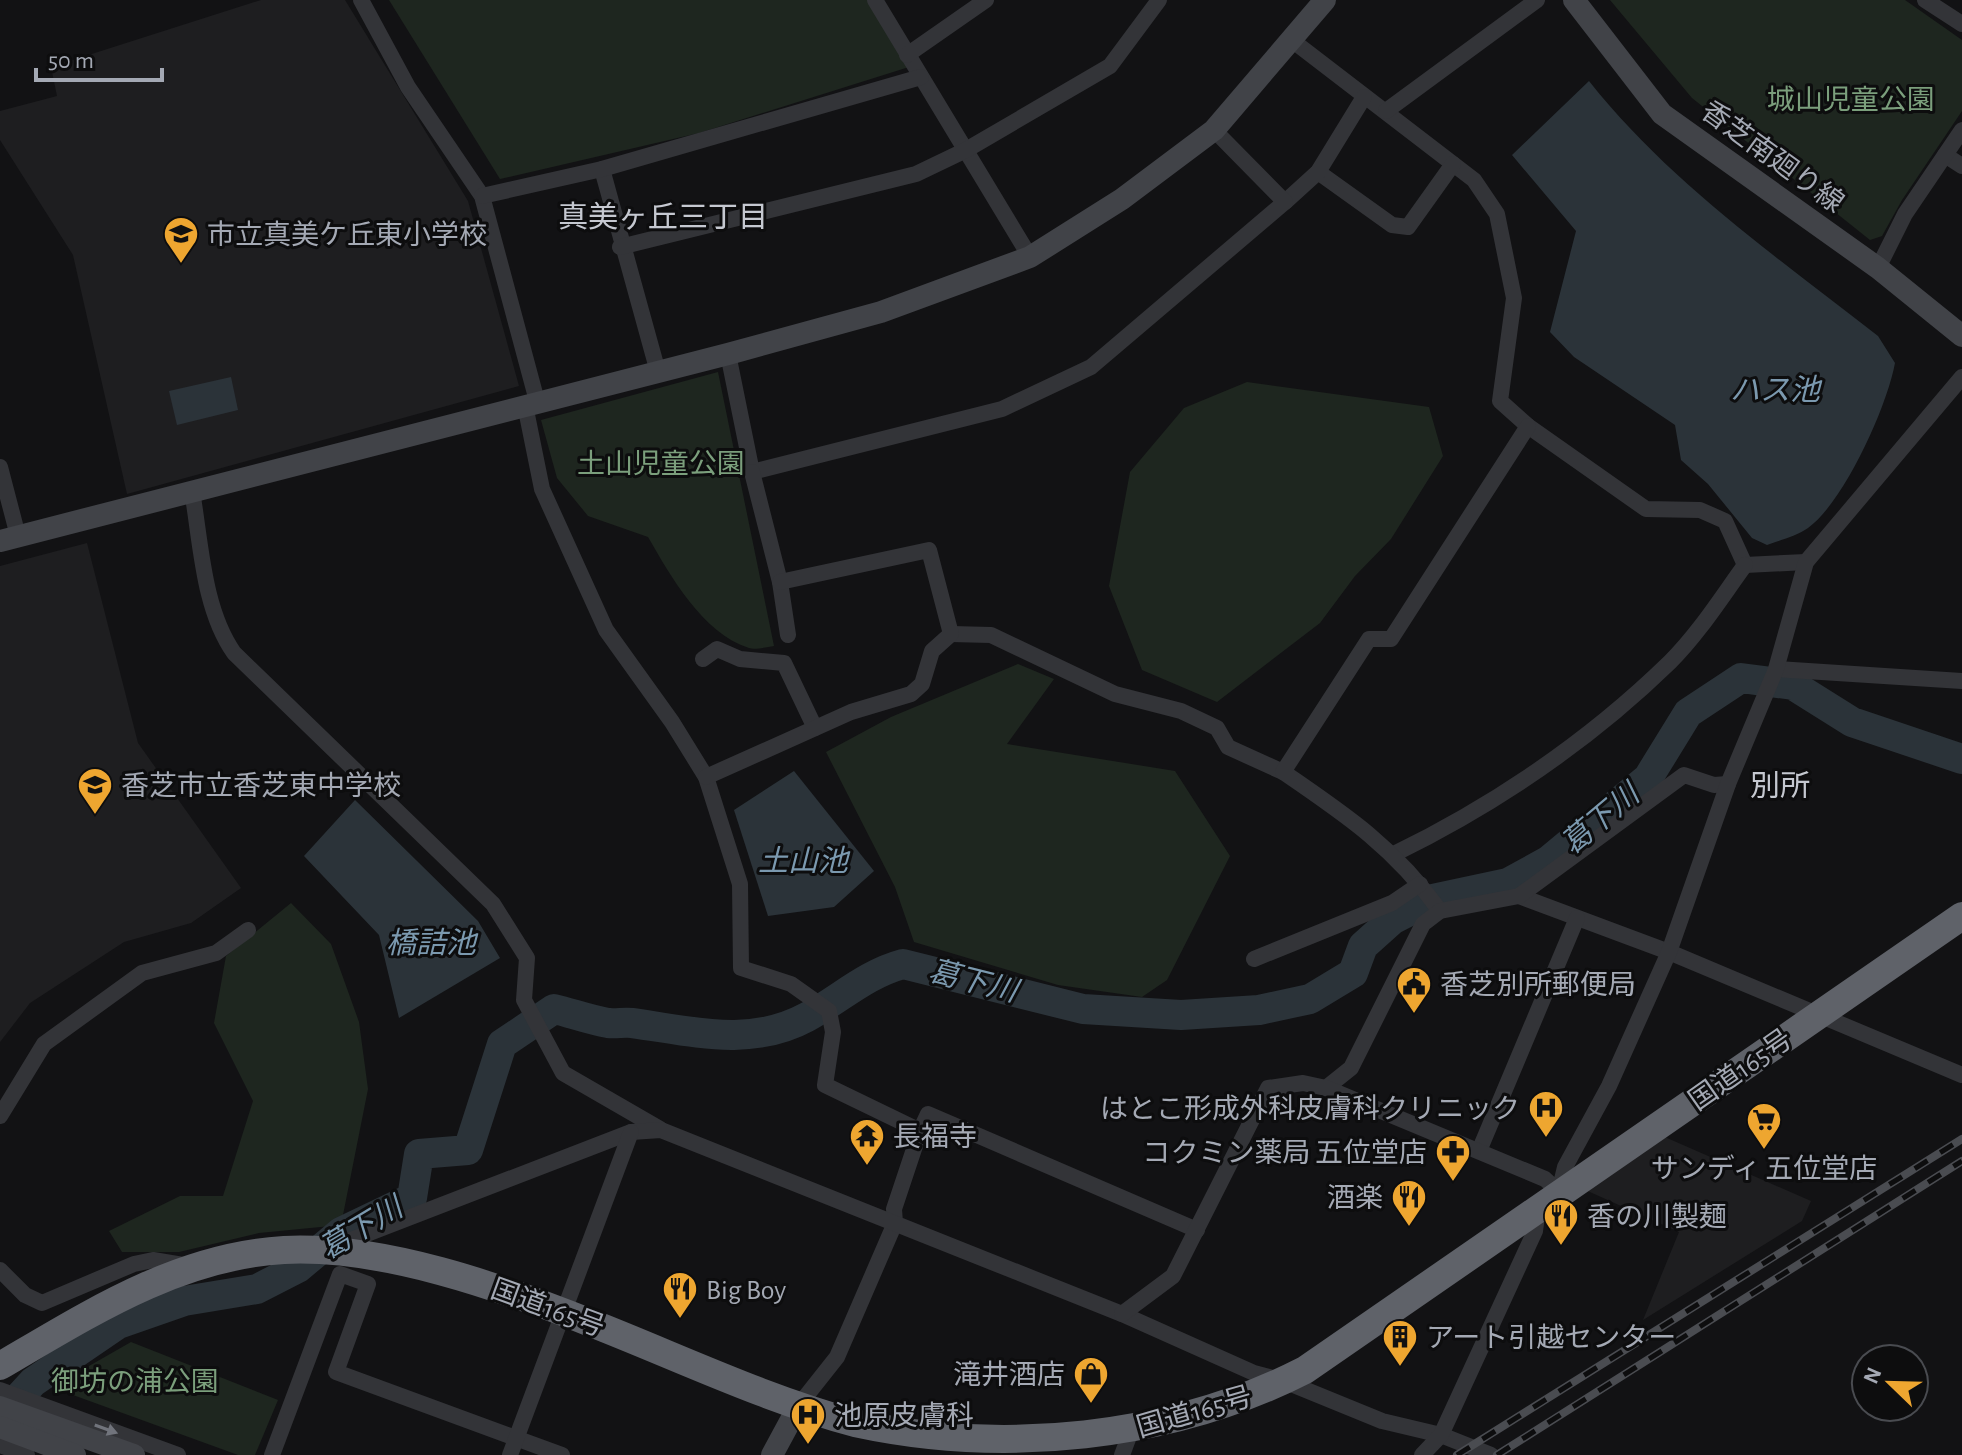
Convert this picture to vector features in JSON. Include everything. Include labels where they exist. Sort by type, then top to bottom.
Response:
[{"type":"highway","name":"国道165号","points":[[0,1366],[132,1291],[195,1267],[286,1250],[322,1252],[446,1272],[562,1311],[799,1405],[897,1432],[958,1439],[1126,1443],[1284,1381],[1379,1322],[1549,1200],[1962,916]]},
{"type":"street","points":[[361,0],[408,87],[482,196],[531,403],[542,489],[606,630],[672,722],[706,777],[740,884],[741,968],[791,984],[829,1011],[833,1032],[825,1085],[920,1131]]},
{"type":"street","points":[[875,0],[1030,257]]},
{"type":"street","points":[[907,55],[986,0]]},
{"type":"street","points":[[620,247],[916,174],[966,150],[1110,66],[1159,0]]},
{"type":"street","points":[[0,467],[9,538],[881,312],[1030,257],[1122,199],[1214,130],[1325,0]]},
{"type":"street","points":[[1386,111],[1537,0]]},
{"type":"street","name":"香芝南廻り線","points":[[1574,0],[1662,114],[1878,268],[1962,336]]},
{"type":"street","points":[[1925,0],[1962,24]]},
{"type":"street","points":[[1293,41],[1474,180],[1497,214],[1514,298],[1500,401],[1528,426],[1646,509],[1700,510],[1725,521],[1745,565]]},
{"type":"street","points":[[482,196],[602,169],[921,77]]},
{"type":"street","points":[[752,472],[1002,409],[1091,367],[1318,172],[1364,97]]},
{"type":"street","points":[[1214,130],[1285,202]]},
{"type":"street","points":[[1878,268],[1905,214],[1962,130]]},
{"type":"street","points":[[1945,155],[1962,166]]},
{"type":"street","points":[[1318,172],[1392,225],[1408,227],[1453,164]]},
{"type":"street","points":[[602,169],[620,247],[658,372]]},
{"type":"street","points":[[728,354],[752,472],[780,582],[788,635]]},
{"type":"street","points":[[1422,1455],[1441,1435],[1549,1200],[1609,1086],[1669,952],[1728,784],[1776,669],[1806,562],[1832,534],[1853,502],[1962,377]]},
{"type":"street","points":[[1283,772],[1369,639],[1391,639],[1528,426]]},
{"type":"street","points":[[192,491],[210,595],[222,635],[234,653],[493,904],[527,958],[524,1000],[563,1073],[661,1130],[1122,1314],[1254,1373],[1284,1381],[1382,1421],[1441,1435],[1491,1455]]},
{"type":"street","points":[[780,582],[929,550],[951,634]]},
{"type":"street","points":[[1745,565],[1806,562]]},
{"type":"street","points":[[1394,854],[1464,817],[1593,730],[1670,661],[1696,633],[1745,565]]},
{"type":"street","points":[[706,777],[815,728],[911,694],[922,684],[932,651],[951,634],[991,635],[1115,694],[1181,711],[1217,728],[1228,747],[1283,772],[1368,830],[1394,854],[1440,911]]},
{"type":"street","points":[[703,659],[717,649],[740,659],[784,663],[815,728]]},
{"type":"street","points":[[1776,669],[1962,681]]},
{"type":"street","points":[[1326,1088],[1351,1068],[1423,924],[1440,911],[1519,896],[1684,775],[1714,785],[1728,784]]},
{"type":"street","points":[[1254,959],[1392,903],[1420,884]]},
{"type":"street","points":[[1519,896],[1669,952],[1962,1075]]},
{"type":"street","points":[[1479,1151],[1577,918]]},
{"type":"street","points":[[0,1116],[44,1044],[142,973],[216,953],[248,930]]},
{"type":"street","points":[[1122,1314],[1173,1276],[1268,1088],[1303,1083],[1326,1088],[1545,1179],[1549,1200]]},
{"type":"street","points":[[772,1455],[799,1405],[837,1357],[895,1223],[894,1209],[928,1114],[1197,1230]]},
{"type":"street","points":[[322,1252],[631,1132],[661,1130]]},
{"type":"street","points":[[510,1455],[631,1132]]},
{"type":"street","points":[[0,1270],[25,1295],[42,1303],[134,1264],[153,1260],[195,1267]]},
{"type":"street","points":[[272,1455],[340,1274],[368,1284],[336,1372],[562,1455]]},
{"type":"street","points":[[0,1390],[178,1455]]},
{"type":"street","points":[[0,1407],[134,1455]]},
{"type":"street","points":[[0,1427],[75,1455]]},
{"type":"street","points":[[0,1445],[27,1455]]},
{"type":"shaded area","points":[[261,0],[345,0],[468,201],[519,386],[127,494],[73,255],[0,140],[0,111],[57,96],[51,67]]},
{"type":"shaded area","name":"香芝市立香芝東中学校","points":[[87,543],[138,743],[241,888],[191,923],[124,942],[30,1003],[0,1042],[0,566]]},
{"type":"shaded area","points":[[1658,1134],[1811,1201],[1802,1221],[1643,1320],[1679,1232],[1581,1188]]},
{"type":"green space","points":[[389,0],[869,0],[909,67],[699,133],[500,179]]},
{"type":"green space","name":"城山児童公園","points":[[1610,0],[1905,0],[1962,40],[1962,111],[1902,200],[1882,236],[1870,240],[1692,98]]},
{"type":"green space","name":"土山児童公園","points":[[718,372],[774,646],[757,649],[732,641],[703,617],[648,537],[588,516],[557,478],[541,420]]},
{"type":"green space","points":[[1247,382],[1429,407],[1443,456],[1391,539],[1355,576],[1320,623],[1217,702],[1142,670],[1109,586],[1130,472],[1184,408]]},
{"type":"green space","points":[[1018,664],[1054,679],[1007,744],[1175,771],[1230,856],[1167,980],[1142,997],[1058,985],[914,942],[895,887],[826,752],[891,717]]},
{"type":"green space","points":[[291,903],[331,944],[359,1022],[368,1089],[341,1225],[259,1233],[179,1252],[122,1252],[109,1231],[180,1196],[223,1196],[253,1101],[214,1023],[226,956]]},
{"type":"green space","name":"御坊の浦公園","points":[[131,1342],[278,1400],[255,1455],[238,1455],[62,1391],[89,1366]]},
{"type":"water","name":"ハス池","points":[[1589,81],[1620,118],[1689,185],[1878,336],[1895,363],[1883,404],[1849,476],[1822,515],[1799,533],[1767,545],[1752,538],[1708,484],[1681,460],[1675,425],[1574,357],[1550,332],[1576,231],[1512,155]]},
{"type":"water","points":[[231,377],[238,410],[177,425],[169,391]]},
{"type":"water","name":"土山池","points":[[794,771],[874,871],[834,907],[768,916],[734,810]]},
{"type":"water","name":"橋詰池","points":[[355,800],[478,921],[500,958],[399,1018],[379,935],[304,856]]},
{"type":"waterway","name":"葛下川","points":[[0,1418],[33,1382],[118,1324],[184,1301],[257,1289],[298,1268],[341,1232],[412,1198],[419,1154],[468,1150],[502,1044],[554,1009],[608,1023],[742,1035],[786,1026],[807,1017],[865,980],[903,964],[1083,1009],[1181,1015],[1259,1010],[1310,999],[1353,973],[1363,946],[1392,920],[1433,899],[1508,883],[1548,861],[1648,778],[1688,713],[1741,678],[1793,685],[1852,722],[1962,759]]},
{"type":"railway","points":[[1457,1455],[1962,1139]]},
{"type":"railway","points":[[1497,1455],[1962,1161]]},
{"type":"place","name":"市立真美ケ丘東小学校","points":[[181,265]]},
{"type":"place","name":"香芝市立香芝東中学校","points":[[95,816]]},
{"type":"place","name":"香芝別所郵便局","points":[[1414,1015]]},
{"type":"place","name":"はとこ形成外科皮膚科クリニック","points":[[1546,1139]]},
{"type":"place","name":"サンディ 五位堂店","points":[[1764,1151]]},
{"type":"place","name":"長福寺","points":[[867,1167]]},
{"type":"place","name":"コクミン薬局 五位堂店","points":[[1453,1183]]},
{"type":"place","name":"酒楽","points":[[1409,1228]]},
{"type":"place","name":"香の川製麺","points":[[1561,1247]]},
{"type":"place","name":"Big Boy","points":[[680,1320]]},
{"type":"place","name":"アート引越センター","points":[[1400,1368]]},
{"type":"place","name":"滝井酒店","points":[[1091,1405]]},
{"type":"place","name":"池原皮膚科","points":[[808,1446]]},
{"type":"district","name":"真美ヶ丘三丁目","points":[[663,217]]},
{"type":"district","name":"別所","points":[[1780,786]]}]
